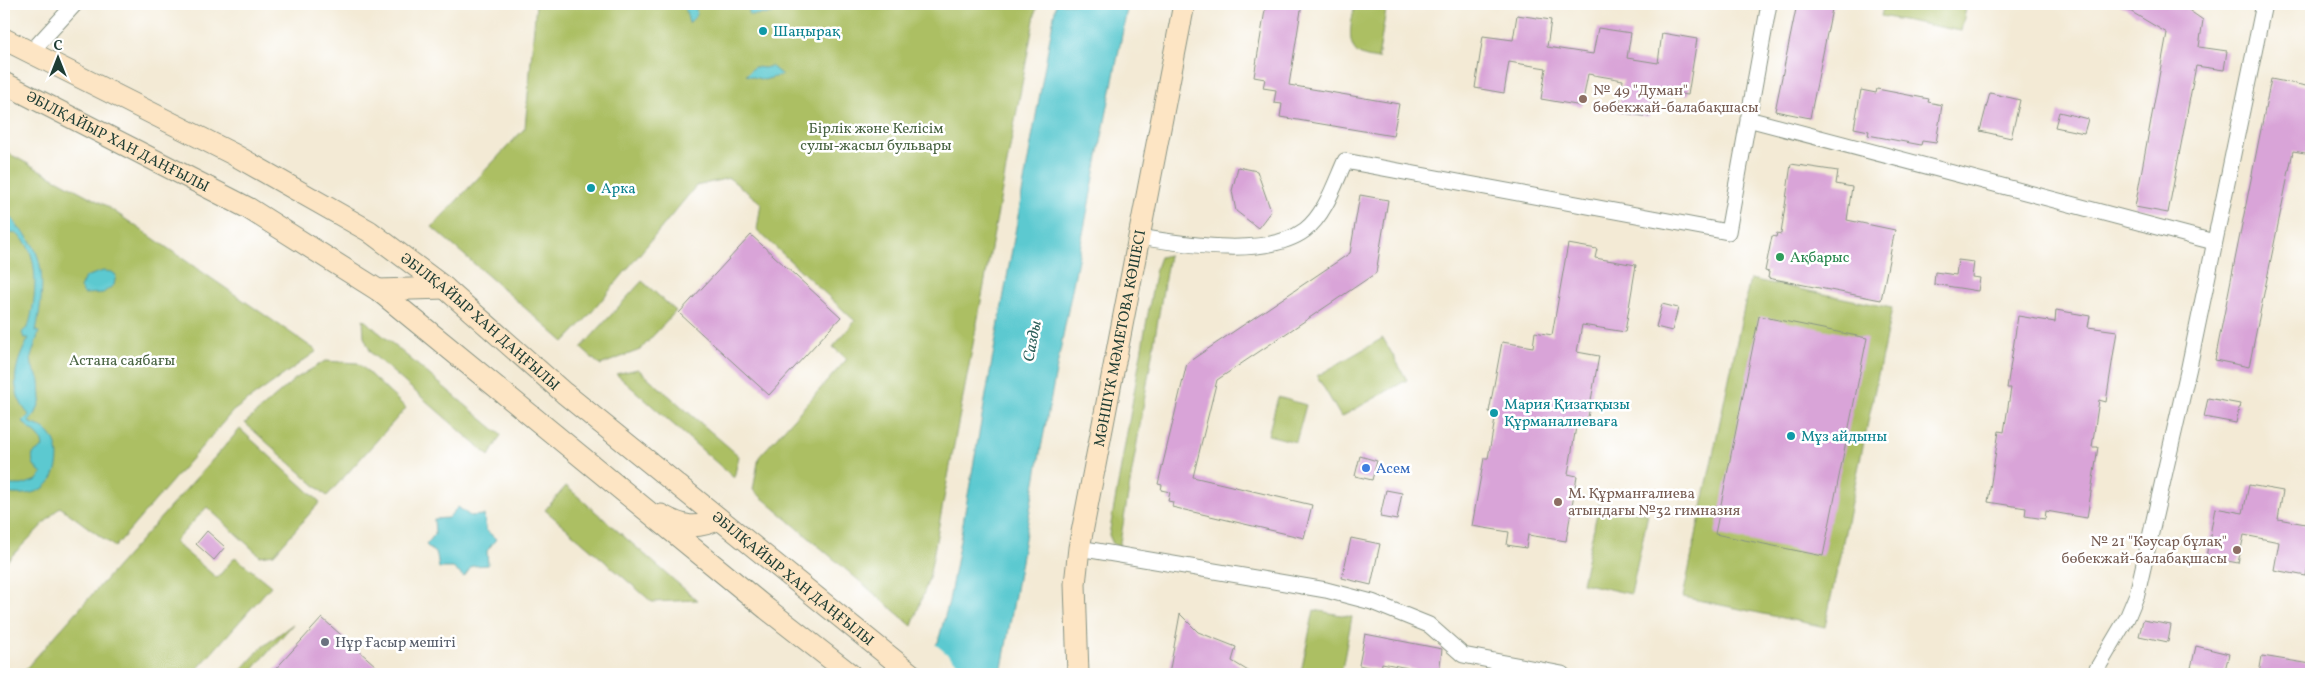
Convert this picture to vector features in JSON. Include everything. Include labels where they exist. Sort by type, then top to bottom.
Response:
[{"type":"main road","name":"МӘНШҮК МӘМЕТОВА КӨШЕСІ","points":[[1078,674],[1075,593],[1079,548],[1184,4]]},
{"type":"main road","name":"ӘБІЛҚАЙЫР ХАН ДАҢҒЫЛЫ","points":[[4,39],[242,158],[368,231],[445,288],[543,376],[911,674]]},
{"type":"main road","name":"ӘБІЛҚАЙЫР ХАН ДАҢҒЫЛЫ","points":[[4,83],[248,208],[378,290],[632,500],[850,674]]},
{"type":"main road","points":[[378,290],[445,288]]},
{"type":"main road","points":[[632,500],[675,523],[704,526],[719,519]]},
{"type":"street","points":[[30,53],[75,4]]},
{"type":"street","points":[[1138,237],[1203,247],[1275,243],[1290,238],[1305,230],[1318,216],[1345,161],[1728,232],[1769,4]]},
{"type":"street","points":[[2094,674],[2127,618],[2138,594],[2189,367],[2264,4]]},
{"type":"street","points":[[1748,119],[2214,242]]},
{"type":"street","points":[[1079,548],[1326,590],[1372,602],[1429,625],[1464,655],[1562,674]]},
{"type":"green space","name":"Бірлік және Келісім сулы-жасыл бульвары","points":[[536,4],[1037,4],[929,578],[912,626],[753,490],[759,457],[847,359],[833,347],[855,321],[757,230],[761,203],[729,178],[696,186],[586,319],[564,342],[432,227],[525,128]]},
{"type":"green space","points":[[1355,4],[1387,4],[1378,59],[1366,57],[1354,50],[1351,37],[1351,23]]},
{"type":"green space","points":[[1884,4],[1967,4],[1961,31],[1881,16]]},
{"type":"green space","name":"Астана саябағы","points":[[4,151],[105,205],[317,351],[233,411],[115,547],[60,507],[4,564]]},
{"type":"green space","points":[[1169,255],[1119,548],[1113,544],[1109,535],[1156,268],[1160,257]]},
{"type":"green space","points":[[1750,279],[1892,308],[1825,627],[1683,597]]},
{"type":"green space","points":[[642,281],[676,311],[640,350],[600,365],[581,348]]},
{"type":"green space","points":[[363,319],[501,435],[489,456],[371,353],[364,337]]},
{"type":"green space","points":[[1383,338],[1407,380],[1341,417],[1317,376]]},
{"type":"green space","points":[[325,361],[358,363],[406,408],[327,496],[245,423],[295,379]]},
{"type":"green space","points":[[638,369],[739,456],[734,478],[616,374]]},
{"type":"green space","points":[[1278,397],[1306,405],[1296,442],[1268,435]]},
{"type":"green space","points":[[240,429],[320,502],[274,554],[260,556],[207,507],[174,542],[217,578],[235,557],[271,586],[193,674],[21,674]]},
{"type":"green space","points":[[566,486],[697,600],[652,602],[545,510]]},
{"type":"green space","points":[[1599,504],[1648,514],[1631,594],[1582,583]]},
{"type":"green space","points":[[1314,610],[1352,617],[1341,674],[1301,672]]},
{"type":"green space","points":[[293,624],[249,674],[238,674],[261,648]]},
{"type":"water","points":[[684,4],[695,4],[697,15],[689,23]]},
{"type":"water","points":[[749,4],[773,4],[773,14],[749,15]]},
{"type":"water","name":"Сазды","points":[[1056,4],[1128,4],[1041,448],[1001,674],[907,674],[938,642],[949,601]]},
{"type":"water","points":[[771,66],[782,75],[764,80],[746,75],[754,67],[765,68]]},
{"type":"water","points":[[11,218],[29,239],[36,251],[42,277],[41,304],[36,331],[39,332],[31,357],[32,366],[40,381],[41,399],[36,413],[29,422],[43,428],[50,434],[55,441],[58,458],[54,476],[49,483],[38,491],[18,494],[4,493],[4,485],[22,485],[37,480],[42,473],[34,465],[33,454],[43,447],[38,435],[23,421],[29,415],[22,406],[16,387],[17,368],[29,338],[24,338],[22,333],[28,326],[31,314],[35,277],[30,252],[25,242],[16,234],[4,233],[4,219]]},
{"type":"water","points":[[103,271],[112,272],[116,275],[114,285],[103,293],[84,294],[80,288],[85,277]]},
{"type":"water","points":[[458,507],[470,516],[484,515],[486,530],[496,539],[487,551],[488,565],[472,566],[464,577],[453,568],[439,568],[437,555],[426,545],[435,534],[434,519],[448,518]]},
{"type":"pier","points":[[934,643],[971,674],[905,674]]},
{"type":"building","points":[[1266,4],[1302,4],[1289,85],[1399,104],[1393,136],[1280,117],[1282,104],[1274,103],[1276,90],[1263,88],[1265,79],[1254,77]]},
{"type":"building","points":[[1797,4],[1833,4],[1810,118],[1775,111]]},
{"type":"building","points":[[2118,4],[2180,4],[2203,20],[2199,47],[2227,51],[2224,70],[2196,66],[2168,213],[2135,207],[2167,33]]},
{"type":"building","points":[[1517,15],[1551,20],[1547,47],[1593,54],[1598,28],[1631,33],[1627,58],[1658,63],[1662,33],[1697,39],[1688,95],[1653,90],[1649,117],[1618,112],[1623,80],[1588,74],[1582,106],[1541,99],[1546,68],[1509,62],[1504,93],[1475,88],[1483,36],[1513,40]]},
{"type":"building","points":[[2271,79],[2311,87],[2311,154],[2293,151],[2249,367],[2215,360]]},
{"type":"building","points":[[1877,89],[1929,99],[1928,102],[1942,105],[1936,143],[1922,141],[1921,145],[1868,135],[1869,131],[1854,128],[1861,90],[1876,93]]},
{"type":"building","points":[[1990,93],[2020,100],[2011,138],[1980,131]]},
{"type":"building","points":[[2059,112],[2088,119],[2084,133],[2055,127]]},
{"type":"building","points":[[1791,164],[1838,171],[1836,184],[1852,187],[1847,220],[1895,230],[1881,300],[1768,278],[1769,272],[1765,271],[1772,236],[1776,237],[1777,233],[1781,234]]},
{"type":"building","points":[[1238,167],[1257,171],[1271,211],[1258,228],[1236,211],[1232,191]]},
{"type":"building","points":[[1360,195],[1388,200],[1376,273],[1217,380],[1193,477],[1312,505],[1304,538],[1172,507],[1173,502],[1168,501],[1170,492],[1161,490],[1162,485],[1158,484],[1187,363],[1350,253]]},
{"type":"building","points":[[751,235],[841,317],[769,395],[679,313]]},
{"type":"building","points":[[1568,244],[1597,249],[1595,258],[1636,265],[1625,332],[1582,325],[1577,352],[1599,356],[1586,428],[1576,427],[1568,474],[1577,476],[1566,541],[1528,535],[1526,548],[1507,545],[1509,532],[1472,526],[1484,458],[1488,458],[1496,414],[1489,412],[1502,342],[1533,347],[1535,332],[1552,335]]},
{"type":"building","points":[[1958,260],[1974,262],[1972,277],[1980,278],[1978,291],[1934,284],[1935,272],[1956,275]]},
{"type":"building","points":[[1662,304],[1678,308],[1672,331],[1656,327]]},
{"type":"building","points":[[2056,310],[2090,316],[2088,327],[2117,331],[2106,402],[2099,400],[2092,447],[2098,447],[2087,518],[2046,511],[2045,519],[2025,516],[2026,508],[1988,502],[1999,431],[2004,432],[2011,388],[2007,388],[2018,316],[2055,322]]},
{"type":"building","name":"Мұз айдыны","points":[[1759,316],[1867,338],[1823,556],[1715,534]]},
{"type":"building","points":[[2208,398],[2240,404],[2236,423],[2204,417]]},
{"type":"building","name":"Асем","points":[[1360,456],[1377,461],[1372,480],[1355,476]]},
{"type":"building","points":[[2249,485],[2283,491],[2278,519],[2311,525],[2311,551],[2306,576],[2274,570],[2279,542],[2244,535],[2238,563],[2206,557],[2215,508],[2243,513]]},
{"type":"building","points":[[1386,490],[1402,493],[1397,520],[1380,517]]},
{"type":"building","points":[[207,531],[225,547],[214,560],[196,544]]},
{"type":"building","points":[[1351,538],[1380,544],[1371,585],[1342,578]]},
{"type":"building","points":[[1180,614],[1198,632],[1236,647],[1232,661],[1253,674],[1169,674]]},
{"type":"building","name":"Нұр Ғасыр мешіті","points":[[322,618],[385,674],[271,674]]},
{"type":"building","points":[[2143,620],[2171,625],[2168,642],[2139,636]]},
{"type":"building","points":[[1365,634],[1442,649],[1439,674],[1382,663],[1381,670],[1359,665]]},
{"type":"building","points":[[2196,646],[2229,654],[2224,674],[2191,668]]},
{"type":"building","points":[[2262,656],[2311,664],[2311,674],[2259,674]]},
{"type":"place","name":"Шаңырақ","points":[[763,31]]},
{"type":"place","name":"№ 49 \"Думан\" бөбекжай-балабақшасы","points":[[1583,99]]},
{"type":"place","name":"Арка","points":[[591,188]]},
{"type":"place","name":"Ақбарыс","points":[[1780,257]]},
{"type":"place","name":"Мария Қизатқызы Құрманалиеваға","points":[[1494,413]]},
{"type":"place","name":"Мұз айдыны","points":[[1791,436]]},
{"type":"place","name":"Асем","points":[[1366,468]]},
{"type":"place","name":"М. Құрманғалиева атындағы №32 гимназия","points":[[1558,502]]},
{"type":"place","name":"№ 21 \"Кәусар бұлақ\" бөбекжай-балабақшасы","points":[[2237,550]]},
{"type":"place","name":"Нұр Ғасыр мешіті","points":[[325,642]]}]
